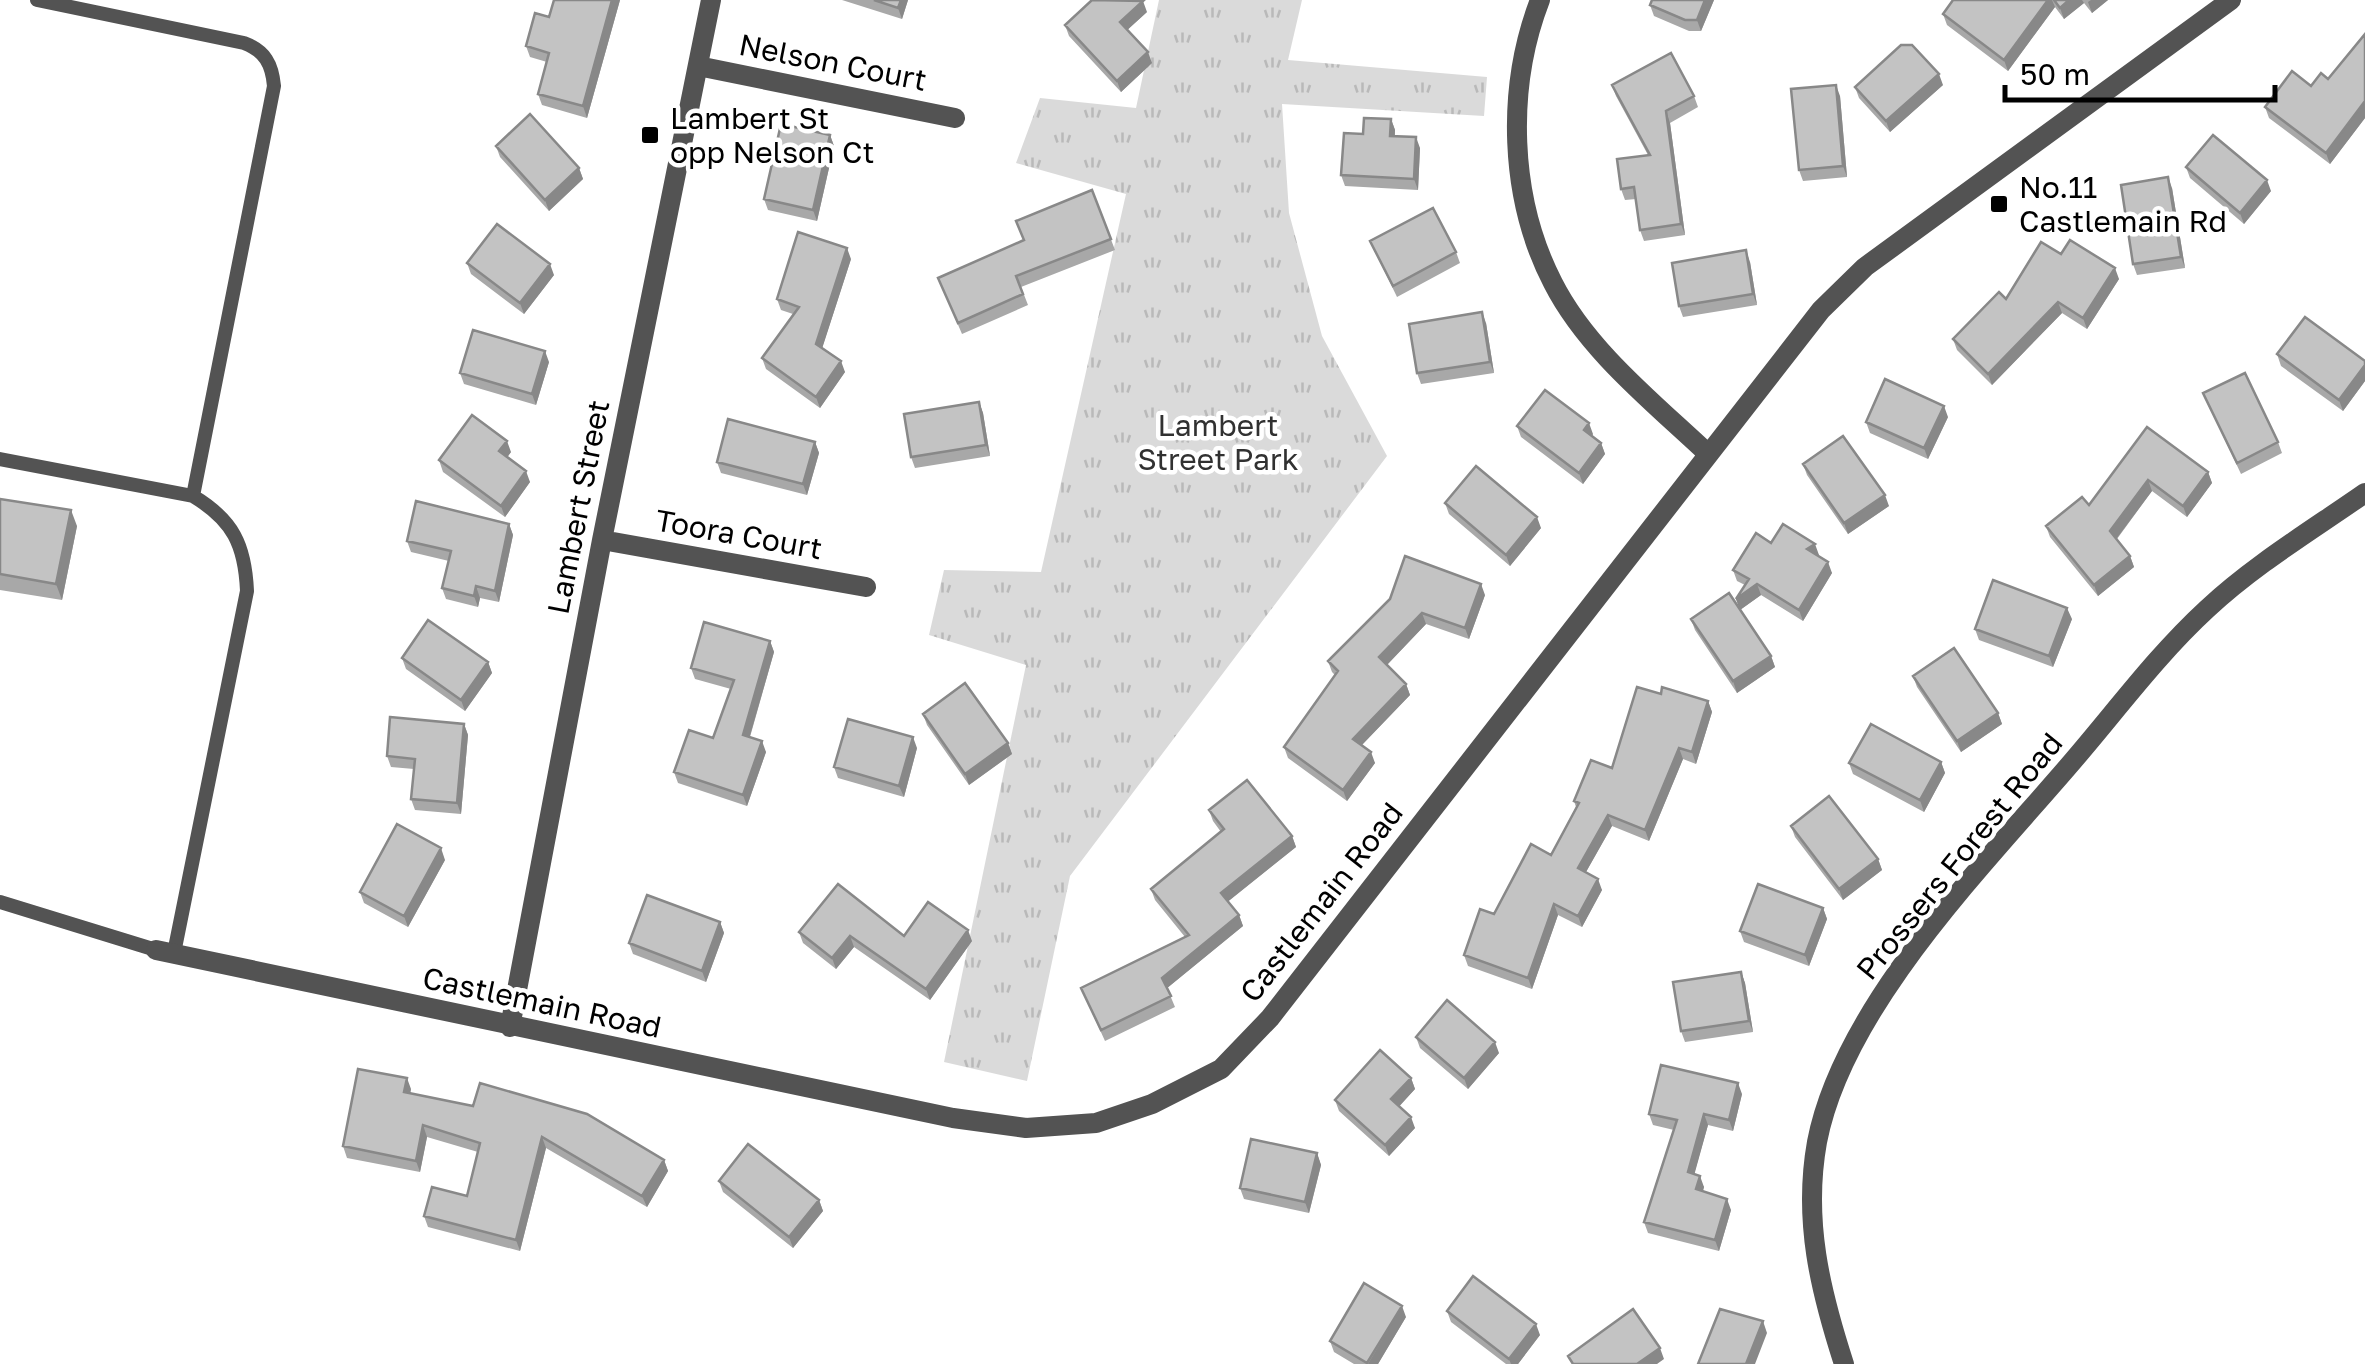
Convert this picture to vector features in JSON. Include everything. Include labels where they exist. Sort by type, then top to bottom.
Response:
[{"type":"street","name":"Lambert Street","points":[[510,1027],[602,540],[711,0]]},
{"type":"street","points":[[1540,0],[1530,27],[1515,102],[1528,210],[1548,269],[1590,337],[1707,453]]},
{"type":"street","name":"Castlemain Road","points":[[165,951],[510,1027],[1026,1128],[1096,1123],[1152,1104],[1221,1069],[1270,1018],[1821,310],[1866,267],[2232,0]]},
{"type":"street","name":"Nelson Court","points":[[698,66],[955,118]]},
{"type":"street","name":"Prossers Forest Road","points":[[1844,1364],[1816,1266],[1811,1226],[1813,1182],[1827,1105],[1880,1001],[1961,891],[2184,631],[2243,580],[2365,493]]},
{"type":"street","name":"Toora Court","points":[[602,540],[866,587]]},
{"type":"lane","points":[[37,0],[244,42],[258,48],[273,72],[274,86],[193,496]]},
{"type":"lane","points":[[0,459],[193,496],[217,510],[236,532],[246,558],[247,591],[165,951],[0,902]]},
{"type":"green space","name":"Lambert Street Park","points":[[1159,0],[1302,0],[1288,60],[1487,77],[1484,116],[1282,104],[1289,213],[1322,336],[1387,456],[1070,876],[1027,1081],[944,1062],[1026,665],[929,635],[944,570],[1041,572],[1126,194],[1016,163],[1040,98],[1136,108]]},
{"type":"building","points":[[554,0],[612,0],[583,106],[538,94],[549,53],[526,46],[535,13],[549,17]]},
{"type":"building","points":[[874,0],[901,0],[898,8]]},
{"type":"building","points":[[1092,0],[1143,1],[1120,22],[1148,52],[1117,81],[1065,25]]},
{"type":"building","points":[[1652,0],[1705,0],[1697,20],[1685,20],[1650,5]]},
{"type":"building","points":[[1953,0],[2048,0],[2004,60],[1943,14]]},
{"type":"building","points":[[2365,34],[2365,101],[2326,153],[2265,107],[2292,71],[2311,86],[2321,73],[2328,79]]},
{"type":"building","points":[[1901,45],[1912,45],[1939,74],[1886,121],[1855,87]]},
{"type":"building","points":[[1671,53],[1694,96],[1666,111],[1681,224],[1640,230],[1634,187],[1621,189],[1617,159],[1650,155],[1612,85]]},
{"type":"building","points":[[1836,85],[1843,166],[1799,170],[1791,89]]},
{"type":"building","points":[[530,114],[579,168],[545,200],[496,146]]},
{"type":"building","points":[[1364,118],[1391,119],[1390,136],[1416,137],[1414,179],[1341,175],[1344,133],[1363,134]]},
{"type":"building","points":[[781,124],[830,135],[813,210],[764,199]]},
{"type":"building","points":[[2213,135],[2267,180],[2240,213],[2186,167]]},
{"type":"building","points":[[2168,177],[2181,257],[2133,264],[2121,185]]},
{"type":"building","points":[[1092,190],[1111,239],[1016,276],[1023,294],[958,323],[938,278],[1024,240],[1016,221]]},
{"type":"building","points":[[1433,208],[1456,252],[1393,286],[1370,241]]},
{"type":"building","points":[[497,224],[550,264],[520,303],[467,263]]},
{"type":"building","points":[[798,232],[847,248],[816,344],[841,361],[816,397],[762,358],[799,307],[777,299]]},
{"type":"building","points":[[2070,240],[2115,268],[2083,318],[2058,302],[1988,374],[1953,339],[1999,292],[2006,299],[2041,242],[2061,254]]},
{"type":"building","points":[[1746,250],[1753,294],[1679,306],[1672,263]]},
{"type":"building","points":[[1482,312],[1490,362],[1417,373],[1409,324]]},
{"type":"building","points":[[2305,317],[2365,361],[2339,400],[2277,354]]},
{"type":"building","points":[[473,330],[545,351],[532,394],[460,373]]},
{"type":"building","points":[[2245,373],[2278,442],[2237,463],[2203,393]]},
{"type":"building","points":[[1885,379],[1944,406],[1924,448],[1866,422]]},
{"type":"building","points":[[1545,390],[1589,423],[1584,430],[1601,443],[1579,473],[1517,426]]},
{"type":"building","points":[[979,402],[986,445],[911,457],[904,414]]},
{"type":"building","points":[[472,415],[507,441],[499,451],[526,471],[501,506],[439,460]]},
{"type":"building","points":[[728,419],[815,442],[803,484],[717,462]]},
{"type":"building","points":[[2147,427],[2208,472],[2183,506],[2148,480],[2110,531],[2130,556],[2094,585],[2046,526],[2082,497],[2089,505]]},
{"type":"building","points":[[1843,436],[1885,495],[1844,523],[1803,464]]},
{"type":"building","points":[[1476,466],[1537,517],[1506,555],[1445,503]]},
{"type":"building","points":[[0,499],[71,510],[56,584],[0,574]]},
{"type":"building","points":[[416,501],[509,524],[495,591],[476,586],[474,596],[442,588],[451,551],[407,541]]},
{"type":"building","points":[[1783,524],[1815,544],[1807,549],[1828,562],[1799,610],[1757,584],[1736,599],[1749,579],[1733,570],[1756,533],[1771,543]]},
{"type":"building","points":[[1405,556],[1481,584],[1465,628],[1422,613],[1379,657],[1406,684],[1353,739],[1371,752],[1343,790],[1284,747],[1338,671],[1328,661],[1390,599]]},
{"type":"building","points":[[1993,580],[2067,608],[2049,656],[1975,629]]},
{"type":"building","points":[[1729,593],[1771,656],[1733,681],[1691,619]]},
{"type":"building","points":[[428,620],[488,662],[461,700],[402,658]]},
{"type":"building","points":[[704,622],[770,641],[743,735],[762,741],[743,795],[674,772],[689,730],[713,738],[734,680],[691,668]]},
{"type":"building","points":[[1954,648],[1998,713],[1957,741],[1913,676]]},
{"type":"building","points":[[965,683],[1008,743],[965,774],[923,714]]},
{"type":"building","points":[[1637,687],[1661,694],[1662,687],[1708,701],[1692,752],[1679,748],[1645,830],[1608,815],[1578,868],[1598,879],[1578,916],[1554,904],[1528,978],[1464,955],[1480,909],[1494,914],[1531,844],[1551,855],[1579,803],[1574,801],[1591,760],[1612,768]]},
{"type":"building","points":[[390,717],[464,724],[457,803],[411,799],[415,759],[387,756]]},
{"type":"building","points":[[848,719],[913,737],[899,786],[834,767]]},
{"type":"building","points":[[1871,724],[1941,762],[1920,800],[1849,763]]},
{"type":"building","points":[[1247,780],[1292,836],[1221,893],[1239,915],[1162,978],[1171,996],[1101,1030],[1081,988],[1189,935],[1151,889],[1224,829],[1209,810]]},
{"type":"building","points":[[1829,796],[1878,859],[1839,889],[1791,826]]},
{"type":"building","points":[[397,824],[441,848],[404,916],[360,892]]},
{"type":"building","points":[[838,884],[904,936],[928,902],[968,930],[926,989],[850,936],[832,958],[799,932]]},
{"type":"building","points":[[1758,884],[1823,908],[1805,955],[1740,931]]},
{"type":"building","points":[[647,895],[720,922],[702,971],[629,943]]},
{"type":"building","points":[[1741,972],[1749,1021],[1681,1031],[1673,982]]},
{"type":"building","points":[[1447,1000],[1495,1042],[1464,1078],[1416,1037]]},
{"type":"building","points":[[1380,1050],[1411,1078],[1391,1099],[1411,1117],[1385,1145],[1335,1100]]},
{"type":"building","points":[[1661,1065],[1738,1083],[1729,1120],[1704,1114],[1688,1172],[1700,1176],[1696,1189],[1727,1199],[1715,1240],[1644,1222],[1677,1120],[1649,1114]]},
{"type":"building","points":[[358,1069],[407,1078],[404,1092],[473,1106],[480,1083],[587,1114],[664,1160],[642,1196],[542,1137],[516,1240],[424,1216],[432,1187],[467,1196],[480,1143],[423,1125],[416,1161],[343,1146]]},
{"type":"building","points":[[1251,1139],[1317,1153],[1305,1202],[1240,1188]]},
{"type":"building","points":[[748,1144],[819,1200],[789,1237],[719,1181]]},
{"type":"building","points":[[1473,1276],[1536,1324],[1509,1359],[1447,1311]]},
{"type":"building","points":[[1364,1283],[1402,1306],[1367,1363],[1330,1341]]},
{"type":"building","points":[[1633,1309],[1660,1348],[1637,1364],[1573,1364],[1568,1356]]},
{"type":"building","points":[[1720,1309],[1763,1321],[1746,1364],[1698,1364]]},
{"type":"place","name":"Lambert St opp Nelson Ct","points":[[650,135]]},
{"type":"place","name":"No.11 Castlemain Rd","points":[[1999,204]]}]
